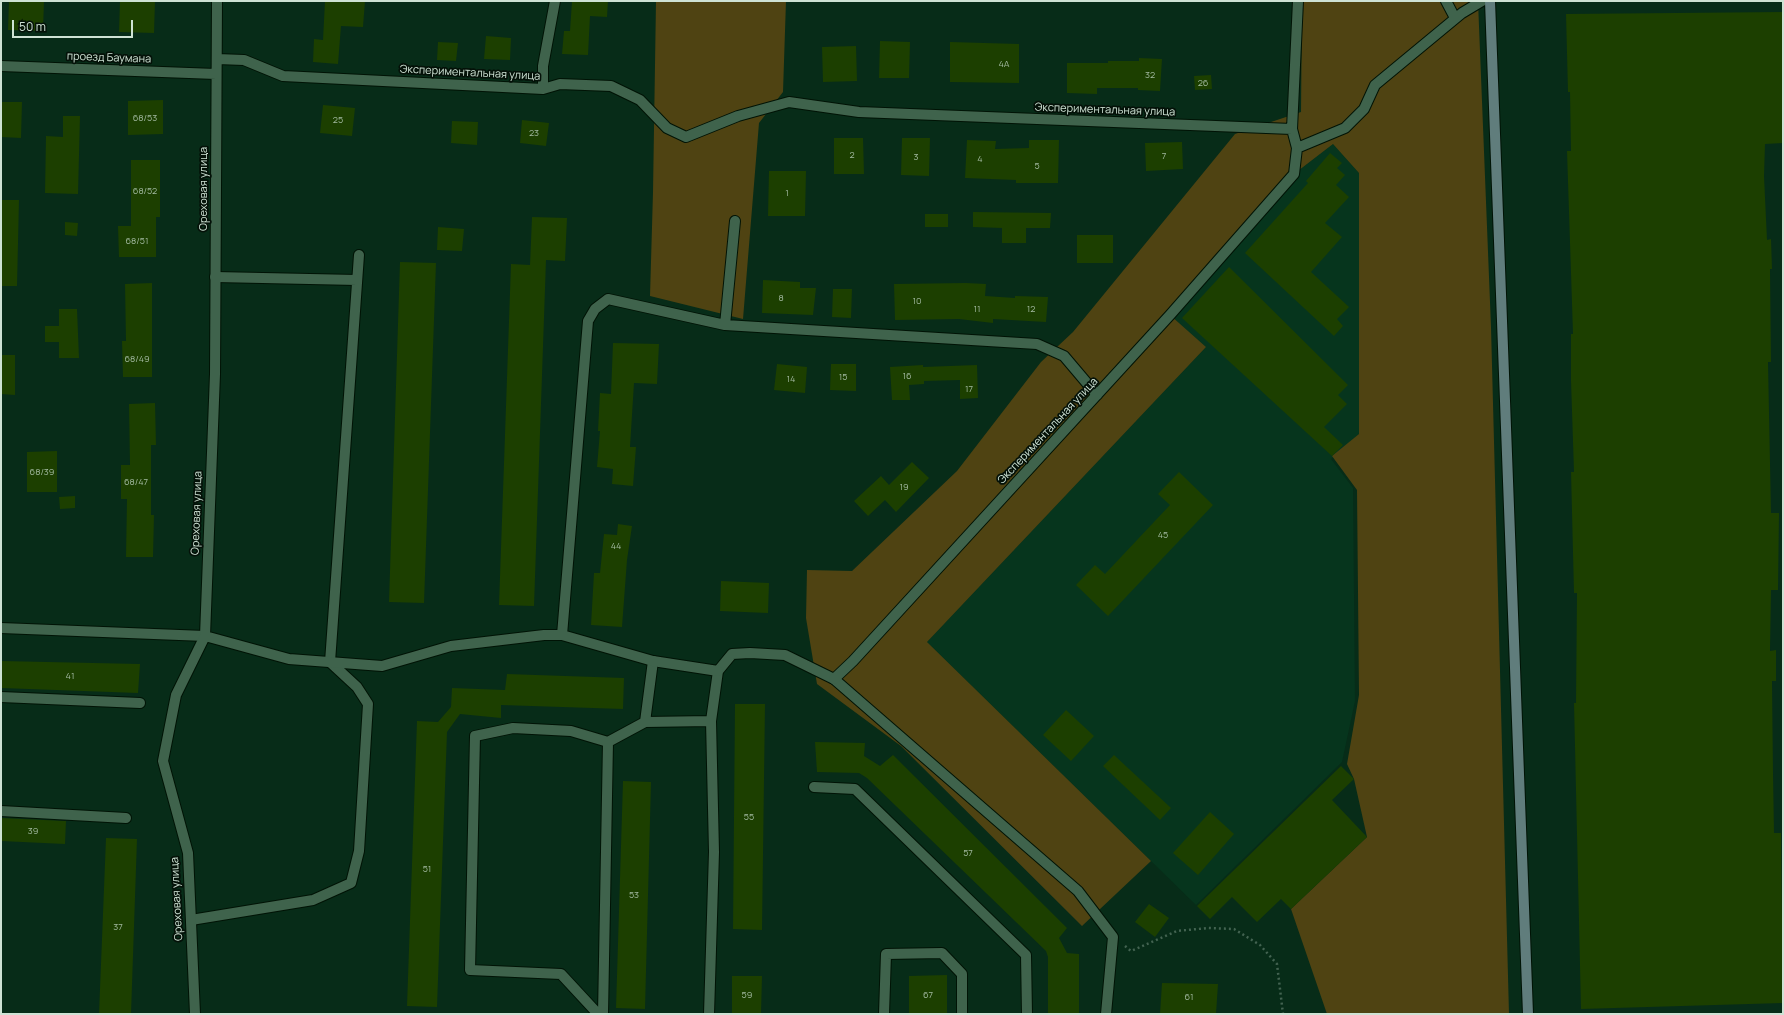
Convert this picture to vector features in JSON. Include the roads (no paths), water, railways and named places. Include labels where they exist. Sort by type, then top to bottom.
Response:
[{"type":"main road","points":[[1490,1],[1528,1014]]},
{"type":"street","name":"Ореховая улица","points":[[195,1014],[188,853],[163,761],[176,695],[205,636],[215,374],[217,1]]},
{"type":"street","points":[[543,89],[543,66],[555,1]]},
{"type":"street","points":[[1292,129],[1298,1]]},
{"type":"street","points":[[1446,1],[1455,18]]},
{"type":"street","points":[[1297,148],[1345,128],[1364,109],[1375,85],[1455,18],[1482,1]]},
{"type":"street","name":"Экспериментальная улица","points":[[217,59],[244,60],[282,76],[543,89],[560,84],[611,86],[640,100],[667,128],[686,137],[738,116],[788,102],[859,112],[1292,129],[1297,148],[1294,174],[1097,395],[834,680]]},
{"type":"street","name":"проезд Баумана","points":[[1,66],[216,74]]},
{"type":"street","points":[[724,325],[735,221]]},
{"type":"street","points":[[330,662],[359,255]]},
{"type":"street","points":[[216,277],[357,280]]},
{"type":"street","points":[[562,635],[588,321],[595,309],[608,299],[724,325],[1037,344],[1064,356],[1097,395]]},
{"type":"street","points":[[1,628],[205,636],[289,659],[382,666],[451,646],[544,635],[562,635],[653,661],[718,671]]},
{"type":"street","points":[[709,1014],[714,852],[711,722],[718,671],[732,654],[750,653],[785,655],[834,680],[1078,891],[1113,937],[1106,1014]]},
{"type":"street","points":[[645,722],[653,661]]},
{"type":"street","points":[[190,920],[313,900],[351,883],[359,852],[368,704],[357,687],[330,662]]},
{"type":"street","points":[[1,697],[140,703]]},
{"type":"street","points":[[598,1014],[561,974],[470,970],[475,736],[513,728],[571,731],[608,742],[645,722],[711,722]]},
{"type":"street","points":[[603,1014],[608,742]]},
{"type":"street","points":[[814,787],[855,789],[1026,955],[1026,1014]]},
{"type":"street","points":[[1,811],[126,818]]},
{"type":"street","points":[[884,1014],[886,954],[942,953],[962,974],[962,1014]]}]
